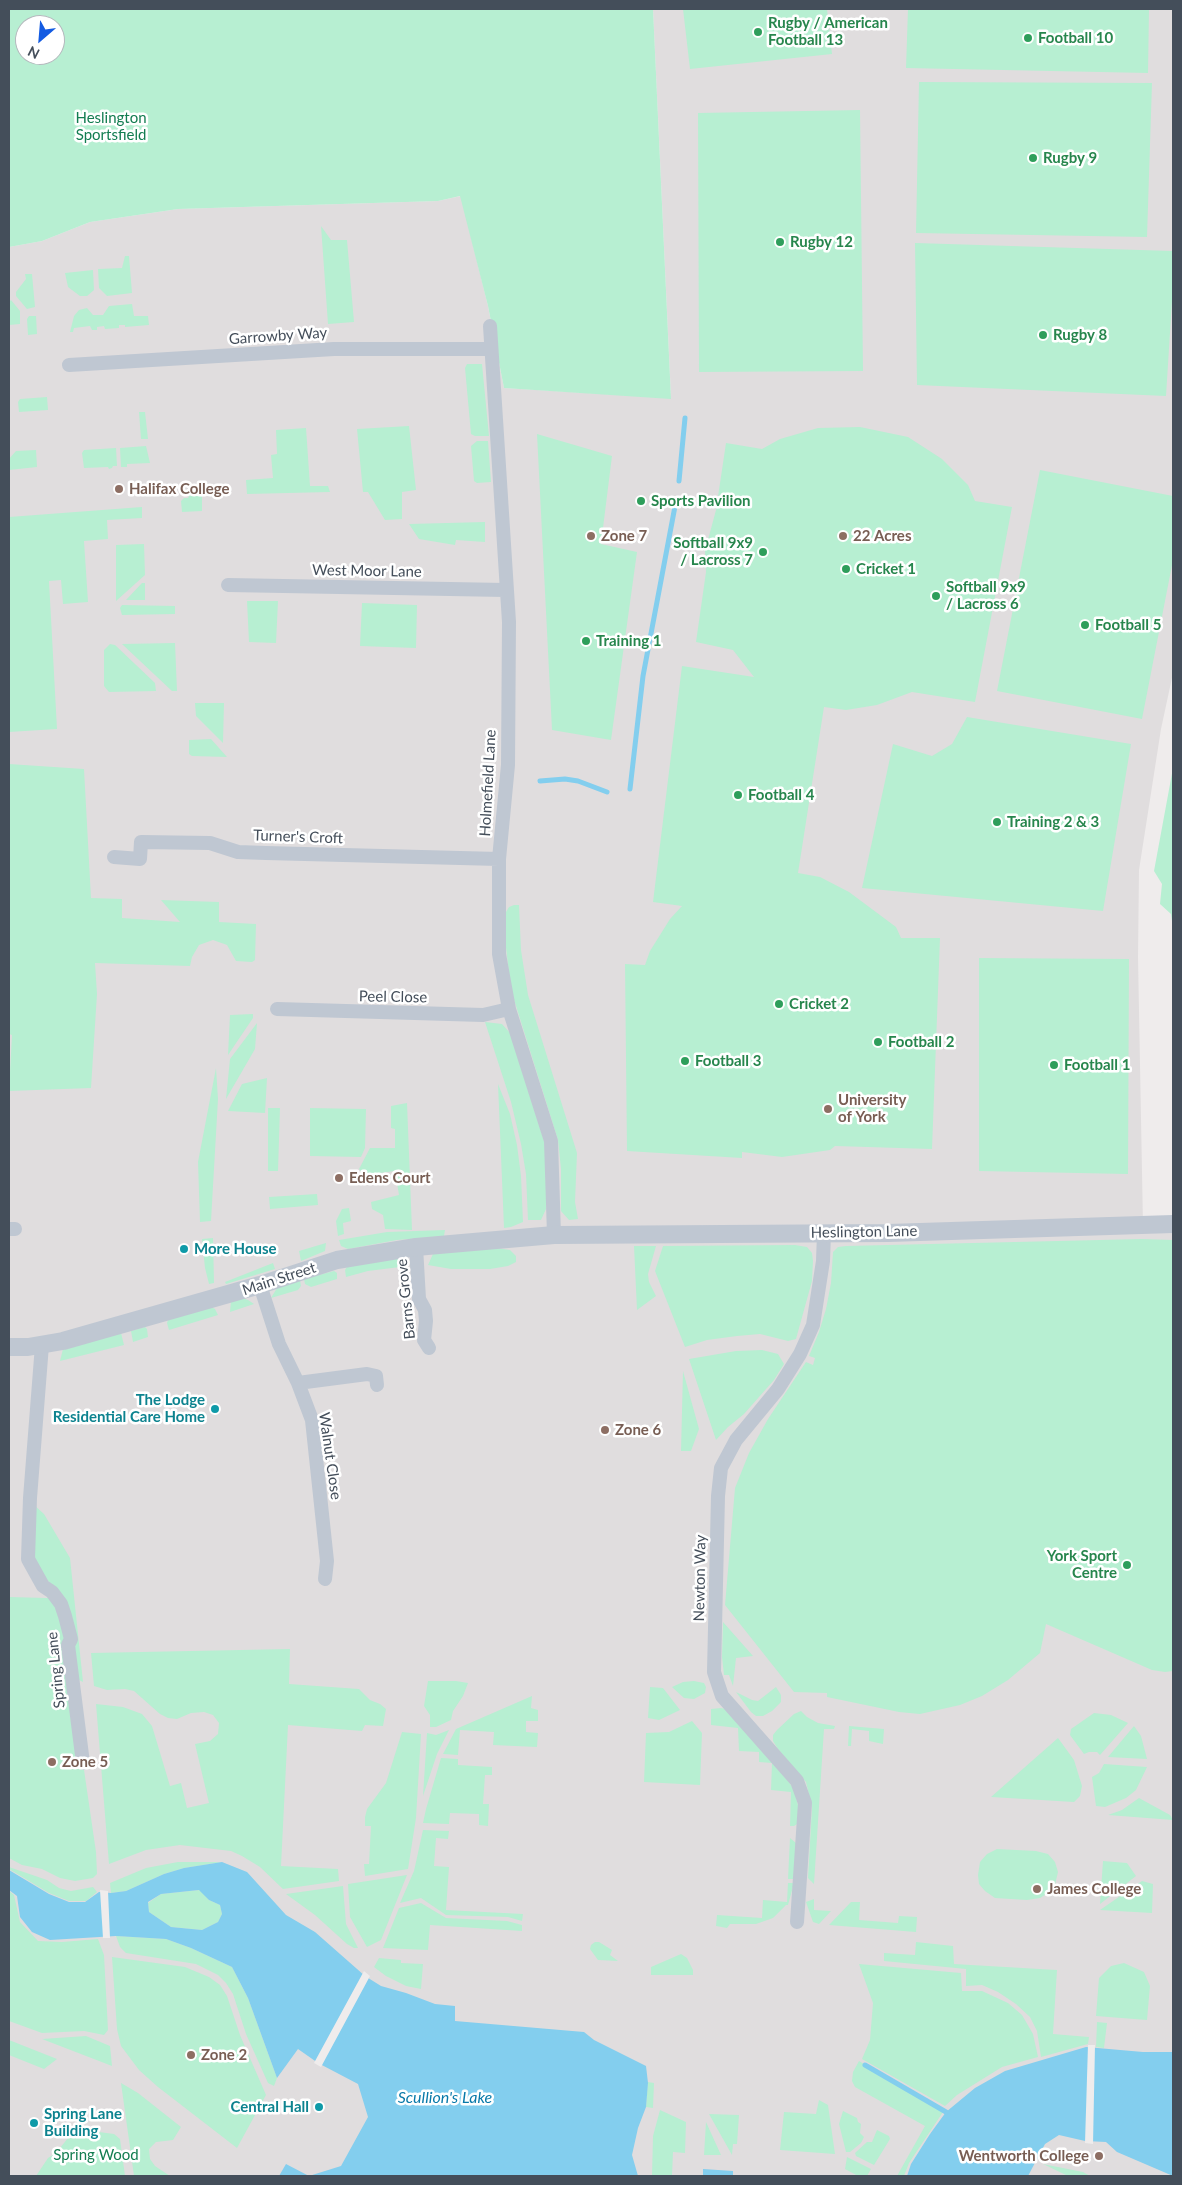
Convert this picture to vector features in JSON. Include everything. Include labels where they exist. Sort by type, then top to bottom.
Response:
[{"type":"street","name":"Holmefield Lane","points":[[490,326],[508,622],[508,765],[500,860],[499,954],[509,1009],[551,1140],[554,1234]]},
{"type":"street","name":"Garrowby Way","points":[[68,365],[334,348],[490,349]]},
{"type":"street","name":"West Moor Lane","points":[[228,585],[505,590]]},
{"type":"street","name":"Turner's Croft","points":[[114,857],[140,859],[141,842],[210,843],[238,852],[500,860]]},
{"type":"street","name":"Peel Close","points":[[277,1009],[483,1015],[509,1009]]},
{"type":"street","name":"Heslington Lane","points":[[554,1234],[824,1233],[1173,1224]]},
{"type":"street","name":"Newton Way","points":[[797,1922],[805,1803],[797,1781],[722,1696],[714,1672],[718,1496],[721,1468],[736,1440],[778,1389],[800,1354],[813,1325],[823,1261],[824,1233]]},
{"type":"street","name":"Main Street","points":[[9,1347],[42,1345],[150,1318],[260,1286],[337,1260],[416,1247],[554,1234]]},
{"type":"street","name":"Barns Grove","points":[[416,1247],[419,1298],[425,1310],[426,1320],[424,1340],[429,1348]]},
{"type":"street","name":"Walnut Close","points":[[260,1286],[279,1344],[298,1383],[312,1420],[327,1561],[325,1579]]},
{"type":"street","name":"Spring Lane","points":[[42,1345],[30,1498],[28,1559],[43,1586],[52,1592],[61,1604],[65,1616],[71,1639],[68,1645],[82,1763]]},
{"type":"street","points":[[298,1383],[367,1374],[376,1376],[377,1385]]},
{"type":"shaded area","name":"University of York","points":[[653,9],[1173,9],[1173,673],[1161,729],[1139,870],[1138,957],[1143,1226],[1173,1224],[1173,2176],[9,2176],[9,247],[42,241],[90,222],[178,209],[438,201],[461,196],[488,306],[504,388],[671,398]]},
{"type":"green space","name":"Heslington Sportsfield","points":[[9,9],[653,9],[671,399],[504,388],[488,306],[460,196],[438,201],[178,209],[90,222],[42,241],[9,247]]},
{"type":"green space","name":"Rugby / American Football 13","points":[[683,9],[827,9],[832,54],[690,69]]},
{"type":"green space","name":"Football 10","points":[[908,9],[1149,9],[1148,73],[906,68]]},
{"type":"green space","name":"Rugby 9","points":[[919,82],[1152,83],[1147,237],[916,233]]},
{"type":"green space","name":"Rugby 12","points":[[860,110],[863,371],[699,372],[698,113]]},
{"type":"green space","points":[[321,226],[331,240],[347,240],[354,322],[328,324]]},
{"type":"green space","name":"Rugby 8","points":[[915,243],[1173,251],[1173,285],[1166,396],[917,385]]},
{"type":"green space","points":[[125,256],[129,256],[132,293],[107,296],[99,288],[98,269],[122,268]]},
{"type":"green space","points":[[93,270],[94,290],[87,296],[80,296],[68,287],[65,273]]},
{"type":"green space","points":[[25,274],[32,274],[35,307],[27,309],[16,296],[16,292],[26,279]]},
{"type":"green space","points":[[11,300],[20,311],[20,324],[9,325],[9,302]]},
{"type":"green space","points":[[132,304],[134,316],[148,316],[149,325],[125,327],[125,325],[119,325],[119,328],[105,329],[104,326],[97,327],[97,330],[92,330],[90,326],[74,328],[73,332],[70,332],[74,316],[79,310],[87,308],[93,315],[103,315],[109,306]]},
{"type":"green space","points":[[29,316],[36,316],[37,334],[28,335],[27,319]]},
{"type":"green space","points":[[467,364],[482,364],[489,436],[475,436],[471,434],[465,368]]},
{"type":"green space","points":[[47,397],[48,410],[19,412],[18,402],[20,399]]},
{"type":"green space","points":[[139,412],[145,412],[148,439],[141,439]]},
{"type":"green space","points":[[409,426],[416,490],[402,492],[402,519],[385,520],[368,492],[363,492],[357,429]]},
{"type":"green space","points":[[860,427],[908,437],[942,459],[968,485],[975,501],[1012,507],[975,702],[912,692],[877,705],[846,710],[824,707],[798,873],[820,877],[849,892],[896,927],[901,938],[940,938],[932,1149],[835,1146],[830,1150],[782,1157],[742,1152],[742,1158],[627,1151],[625,964],[645,965],[650,951],[670,919],[682,906],[653,902],[682,666],[754,677],[733,650],[696,642],[706,572],[705,551],[716,510],[726,443],[762,449],[780,439],[818,428]]},
{"type":"green space","points":[[306,428],[310,486],[328,486],[330,492],[247,494],[246,480],[273,478],[271,455],[277,454],[276,430]]},
{"type":"green space","name":"Training 1","points":[[537,434],[612,456],[601,544],[637,552],[611,740],[552,730]]},
{"type":"green space","points":[[477,441],[488,441],[491,482],[477,483],[474,481],[471,446]]},
{"type":"green space","points":[[146,446],[150,463],[127,464],[127,467],[121,467],[120,448]]},
{"type":"green space","points":[[116,448],[117,466],[109,469],[108,467],[84,468],[82,453],[84,450]]},
{"type":"green space","points":[[36,450],[37,467],[9,470],[9,459],[16,451]]},
{"type":"green space","name":"Football 5","points":[[1040,470],[1173,496],[1173,560],[1142,719],[997,691]]},
{"type":"green space","points":[[202,492],[202,511],[182,512],[181,501],[184,498],[188,498],[191,493]]},
{"type":"green space","points":[[142,507],[142,518],[107,520],[108,539],[84,541],[88,602],[63,604],[61,580],[49,581],[57,729],[9,732],[9,517]]},
{"type":"green space","points":[[485,522],[485,542],[456,540],[455,545],[419,539],[409,524]]},
{"type":"green space","points":[[144,544],[145,575],[116,601],[116,545]]},
{"type":"green space","points":[[142,583],[145,583],[145,600],[126,600]]},
{"type":"green space","points":[[247,601],[278,601],[276,643],[249,642]]},
{"type":"green space","points":[[362,603],[417,605],[416,648],[360,646]]},
{"type":"green space","points":[[122,605],[175,606],[175,614],[122,615],[120,608]]},
{"type":"green space","points":[[175,643],[177,691],[172,691],[122,644]]},
{"type":"green space","points":[[110,644],[115,645],[155,683],[156,691],[109,692],[104,686],[104,650]]},
{"type":"green space","points":[[195,703],[224,703],[223,743],[196,716]]},
{"type":"green space","name":"Training 2 & 3","points":[[967,717],[1131,744],[1103,911],[862,888],[893,744],[932,756],[952,744]]},
{"type":"green space","points":[[211,739],[227,757],[192,756],[189,754],[189,740]]},
{"type":"green space","points":[[9,764],[84,769],[91,898],[122,899],[122,918],[180,922],[161,900],[219,902],[219,922],[256,924],[255,960],[252,962],[236,961],[227,945],[213,940],[199,945],[192,957],[190,966],[95,963],[97,994],[91,1088],[9,1091],[12,1035],[9,1034]]},
{"type":"green space","points":[[1173,768],[1173,928],[1171,914],[1160,904],[1162,884],[1154,871]]},
{"type":"green space","points":[[519,905],[521,950],[528,995],[577,1153],[575,1202],[578,1219],[569,1220],[561,1211],[561,1169],[558,1140],[511,990],[505,939],[506,912],[509,907]]},
{"type":"green space","name":"Football 1","points":[[979,958],[1129,959],[1128,1174],[979,1171]]},
{"type":"green space","points":[[253,1014],[253,1018],[228,1055],[230,1015]]},
{"type":"green space","points":[[485,1022],[502,1024],[510,1033],[544,1141],[547,1165],[546,1209],[541,1220],[528,1220],[526,1174],[521,1144],[511,1102]]},
{"type":"green space","points":[[257,1023],[255,1049],[226,1099],[230,1059]]},
{"type":"green space","points":[[216,1068],[218,1099],[211,1221],[200,1222],[198,1162]]},
{"type":"green space","points":[[267,1078],[265,1113],[228,1111],[242,1084]]},
{"type":"green space","points":[[498,1084],[510,1114],[517,1145],[521,1176],[523,1222],[504,1228]]},
{"type":"green space","points":[[407,1103],[412,1230],[385,1229],[383,1215],[372,1209],[371,1202],[399,1195],[395,1171],[364,1175],[359,1169],[370,1148],[395,1148],[395,1129],[391,1128],[391,1106]]},
{"type":"green space","points":[[268,1108],[280,1108],[278,1171],[268,1171]]},
{"type":"green space","points":[[310,1108],[366,1109],[365,1148],[361,1157],[310,1156]]},
{"type":"green space","points":[[317,1194],[318,1205],[270,1209],[269,1197]]},
{"type":"green space","points":[[349,1208],[351,1221],[343,1223],[344,1234],[338,1236],[336,1221],[342,1209]]},
{"type":"green space","points":[[445,1230],[444,1236],[397,1240],[348,1249],[341,1246],[339,1240],[387,1232]]},
{"type":"green space","points":[[213,1238],[214,1283],[209,1284],[202,1239]]},
{"type":"green space","points":[[1142,1239],[1173,1240],[1173,1671],[1152,1670],[1046,1624],[1040,1653],[1008,1680],[982,1696],[960,1705],[920,1714],[899,1712],[827,1697],[827,1693],[794,1692],[725,1605],[735,1488],[749,1453],[768,1419],[806,1362],[813,1365],[815,1358],[809,1356],[826,1309],[831,1283],[833,1252],[838,1247],[846,1246]]},
{"type":"green space","points":[[326,1243],[325,1251],[301,1261],[299,1251]]},
{"type":"green space","points":[[795,1245],[807,1247],[812,1253],[813,1261],[812,1281],[796,1339],[788,1341],[760,1334],[707,1340],[685,1347],[655,1271],[663,1246]]},
{"type":"green space","points":[[634,1246],[656,1246],[648,1274],[649,1282],[656,1296],[637,1310]]},
{"type":"green space","points":[[497,1248],[510,1250],[516,1256],[516,1262],[508,1266],[490,1269],[451,1269],[428,1265],[433,1254]]},
{"type":"green space","points":[[405,1257],[408,1260],[408,1266],[368,1271],[346,1277],[345,1270],[347,1267]]},
{"type":"green space","points":[[273,1263],[275,1269],[226,1284],[225,1282]]},
{"type":"green space","points":[[334,1271],[337,1273],[337,1279],[311,1287],[305,1284],[304,1279]]},
{"type":"green space","points":[[300,1280],[301,1286],[298,1290],[271,1298],[277,1288]]},
{"type":"green space","points":[[242,1298],[254,1304],[230,1312],[231,1301]]},
{"type":"green space","points":[[211,1307],[215,1309],[218,1315],[169,1330],[168,1320]]},
{"type":"green space","points":[[145,1327],[148,1337],[133,1342],[131,1331]]},
{"type":"green space","points":[[121,1333],[124,1345],[60,1361],[63,1349]]},
{"type":"green space","points":[[762,1350],[778,1354],[784,1364],[774,1380],[744,1414],[716,1440],[689,1359],[736,1351]]},
{"type":"green space","points":[[683,1371],[699,1429],[691,1451],[681,1451]]},
{"type":"green space","points":[[34,1505],[44,1514],[70,1558],[83,1682],[79,1680],[67,1604],[83,1763],[96,1852],[97,1874],[93,1878],[75,1881],[60,1878],[42,1869],[22,1865],[9,1858],[9,1597],[47,1598],[59,1594],[44,1576],[35,1560]]},
{"type":"green space","points":[[723,1622],[753,1656],[736,1658],[733,1686],[729,1675],[724,1675],[722,1657]]},
{"type":"green space","points":[[290,1649],[289,1684],[359,1689],[370,1700],[386,1709],[383,1726],[365,1725],[362,1731],[288,1725],[281,1866],[338,1869],[339,1881],[283,1889],[260,1867],[231,1851],[180,1845],[146,1850],[109,1864],[96,1704],[123,1707],[142,1714],[152,1726],[170,1786],[181,1783],[187,1808],[209,1803],[195,1744],[210,1741],[218,1734],[219,1723],[213,1715],[204,1712],[191,1713],[177,1719],[168,1718],[160,1714],[134,1691],[125,1689],[107,1690],[94,1686],[91,1653]]},
{"type":"green space","points":[[428,1681],[468,1683],[463,1696],[453,1711],[451,1720],[436,1727],[430,1727],[430,1715],[424,1706]]},
{"type":"green space","points":[[694,1681],[704,1683],[706,1687],[705,1693],[694,1699],[684,1698],[672,1687],[683,1682]]},
{"type":"green space","points":[[650,1687],[663,1688],[680,1710],[659,1720],[648,1718]]},
{"type":"green space","points":[[776,1687],[781,1695],[781,1702],[772,1711],[763,1716],[756,1716],[751,1712],[736,1692],[758,1701]]},
{"type":"green space","points":[[532,1696],[531,1708],[538,1710],[538,1721],[526,1721],[526,1732],[538,1733],[537,1747],[493,1745],[494,1732],[460,1730],[458,1755],[443,1754],[456,1729]]},
{"type":"green space","points":[[711,1709],[725,1709],[789,1782],[794,1790],[799,1809],[797,1824],[794,1826],[790,1826],[791,1792],[771,1790],[772,1763],[759,1762],[759,1752],[739,1751],[738,1728],[711,1725]]},
{"type":"green space","points":[[801,1711],[818,1723],[835,1726],[834,1729],[824,1729],[814,1884],[808,1878],[812,1808],[806,1782],[773,1741],[773,1735],[777,1730],[794,1714]]},
{"type":"green space","points":[[1094,1713],[1111,1715],[1128,1723],[1100,1755],[1097,1752],[1084,1754],[1070,1735],[1071,1729]]},
{"type":"green space","points":[[692,1721],[702,1733],[700,1785],[644,1782],[646,1733],[669,1732]]},
{"type":"green space","points":[[849,1726],[884,1729],[883,1744],[869,1741],[869,1731],[852,1729],[851,1746],[848,1746]]},
{"type":"green space","points":[[1134,1726],[1141,1736],[1147,1759],[1108,1757]]},
{"type":"green space","points":[[449,1730],[437,1754],[423,1796],[427,1733],[436,1735]]},
{"type":"green space","points":[[402,1732],[421,1734],[416,1818],[408,1869],[365,1876],[364,1864],[369,1864],[371,1826],[365,1826],[367,1809],[386,1783]]},
{"type":"green space","points":[[1058,1738],[1074,1760],[1082,1786],[1080,1796],[1074,1802],[991,1797]]},
{"type":"green space","points":[[441,1758],[458,1759],[458,1765],[492,1767],[492,1775],[485,1775],[483,1804],[489,1804],[488,1826],[479,1825],[479,1814],[450,1813],[449,1824],[423,1823]]},
{"type":"green space","points":[[1104,1764],[1147,1767],[1136,1790],[1126,1798],[1105,1807],[1096,1806],[1092,1777],[1099,1773]]},
{"type":"green space","points":[[1139,1798],[1170,1815],[1173,1820],[1108,1815],[1122,1810]]},
{"type":"green space","points":[[423,1830],[449,1831],[448,1839],[436,1838],[434,1866],[449,1867],[446,1910],[523,1914],[522,1921],[508,1917],[446,1915],[421,1898],[400,1903],[414,1871]]},
{"type":"green space","points":[[790,1838],[796,1843],[795,1879],[788,1879]]},
{"type":"green space","points":[[997,1849],[1036,1851],[1048,1854],[1055,1862],[1058,1872],[1054,1889],[1040,1898],[1027,1900],[995,1898],[985,1891],[979,1884],[980,1862],[987,1854]]},
{"type":"green space","points":[[1103,1861],[1127,1863],[1136,1876],[1100,1904]]},
{"type":"green space","points":[[178,1862],[222,1862],[184,1868],[164,1874],[126,1891],[111,1893],[110,1883],[146,1868]]},
{"type":"green space","points":[[9,1867],[47,1880],[59,1888],[71,1891],[93,1887],[97,1892],[86,1901],[69,1901],[49,1893],[9,1869]]},
{"type":"green space","points":[[407,1875],[381,1940],[367,1947],[350,1917],[348,1884]]},
{"type":"green space","points":[[1142,1881],[1153,1884],[1152,1913],[1100,1910]]},
{"type":"green space","points":[[788,1883],[794,1883],[788,1905],[773,1918],[756,1924],[730,1924],[727,1928],[716,1926],[717,1915],[762,1918],[763,1900],[787,1902]]},
{"type":"green space","points":[[343,1886],[346,1924],[358,1948],[347,1944],[315,1915],[286,1894]]},
{"type":"green space","points":[[200,1890],[209,1900],[220,1905],[222,1914],[218,1922],[202,1930],[171,1927],[149,1912],[148,1903],[161,1894]]},
{"type":"green space","points":[[9,1891],[14,1895],[20,1922],[38,1941],[62,1942],[98,1939],[104,1955],[108,2030],[104,2035],[84,2031],[42,2033],[9,2021]]},
{"type":"green space","points":[[814,1899],[814,1910],[831,1911],[819,1924],[813,1922],[806,1902]]},
{"type":"green space","points":[[851,1902],[860,1902],[859,1920],[898,1923],[899,1916],[917,1917],[916,1932],[829,1925]]},
{"type":"green space","points":[[421,1903],[446,1918],[507,1921],[522,1925],[522,1931],[430,1925],[428,1950],[383,1948],[399,1908]]},
{"type":"green space","points":[[116,1936],[166,1939],[232,1967],[248,1998],[277,2078],[274,2086],[268,2083],[246,2034],[233,1994],[218,1975],[196,1964],[126,1953],[120,1947]]},
{"type":"green space","points":[[599,1942],[612,1950],[610,1955],[618,1961],[598,1960],[590,1949],[591,1945]]},
{"type":"green space","points":[[916,1942],[953,1946],[954,1964],[1057,1970],[1053,2034],[1089,2037],[1088,2044],[1041,2057],[1037,2031],[1030,2017],[1016,2004],[998,1992],[982,1985],[966,1986],[966,1969],[884,1961],[884,1953],[915,1955]]},
{"type":"green space","points":[[681,1954],[687,1958],[693,1970],[693,1975],[651,1975],[651,1967]]},
{"type":"green space","points":[[112,1957],[185,1967],[209,1977],[220,1985],[227,1996],[240,2035],[266,2095],[237,2148],[158,2087],[139,2070],[121,2046],[117,2029]]},
{"type":"green space","points":[[379,1958],[401,1960],[401,1963],[423,1964],[421,1989],[406,1986],[386,1976],[374,1967]]},
{"type":"green space","points":[[1124,1963],[1144,1972],[1150,1986],[1147,2020],[1096,2016],[1099,1978],[1111,1966]]},
{"type":"green space","points":[[859,1964],[961,1973],[962,1991],[982,1991],[1008,2003],[1022,2015],[1033,2034],[1038,2057],[1002,2067],[957,2095],[945,2106],[862,2059],[870,2040],[873,2003]]},
{"type":"green space","points":[[1097,2022],[1107,2023],[1104,2048],[1096,2047]]},
{"type":"green space","points":[[86,2036],[110,2046],[112,2066],[42,2039]]},
{"type":"green space","points":[[9,2040],[57,2059],[44,2069],[9,2055]]},
{"type":"green space","points":[[859,2061],[943,2112],[909,2163],[904,2176],[897,2176],[925,2126],[855,2087],[852,2081],[853,2072]]},
{"type":"green space","points":[[648,2082],[654,2083],[653,2108],[646,2107]]},
{"type":"green space","points":[[121,2083],[138,2093],[181,2127],[173,2140],[156,2142],[149,2149],[150,2159],[155,2166],[170,2176],[134,2176]]},
{"type":"green space","points":[[819,2100],[828,2105],[835,2154],[780,2150],[784,2112],[816,2114]]},
{"type":"green space","points":[[660,2110],[686,2122],[685,2153],[673,2152],[672,2176],[652,2176],[653,2136]]},
{"type":"green space","points":[[843,2111],[857,2118],[861,2124],[860,2133],[864,2137],[861,2143],[850,2152],[846,2152],[839,2124]]},
{"type":"green space","points":[[709,2114],[739,2115],[737,2144],[733,2144],[732,2155]]},
{"type":"green space","points":[[706,2122],[721,2155],[704,2155]]},
{"type":"green space","points":[[877,2130],[889,2136],[890,2139],[874,2165],[856,2156],[855,2153],[867,2142],[872,2142]]},
{"type":"green space","name":"Spring Wood","points":[[99,2132],[114,2134],[120,2139],[125,2176],[36,2176],[48,2158],[56,2153],[68,2138],[78,2135],[83,2138]]},
{"type":"green space","points":[[847,2157],[871,2169],[867,2176],[858,2176],[845,2169]]},
{"type":"green space","points":[[1043,2164],[1083,2172],[1090,2176],[1068,2176]]},
{"type":"water","name":"Scullion's Lake","points":[[222,1862],[247,1872],[286,1915],[315,1932],[365,1976],[381,1986],[435,2004],[455,2006],[455,2021],[584,2032],[594,2040],[646,2066],[648,2083],[646,2107],[638,2128],[632,2155],[638,2176],[309,2176],[341,2166],[368,2117],[358,2084],[318,2063],[298,2049],[277,2078],[248,1998],[232,1967],[166,1939],[116,1936],[50,1940],[32,1932],[20,1917],[17,1896],[9,1890],[9,1870],[49,1894],[69,1902],[85,1902],[99,1892],[126,1891],[164,1874],[184,1868]],"holes":[[[199,1890],[209,1900],[220,1905],[222,1914],[218,1922],[202,1930],[171,1927],[149,1912],[148,1902],[161,1894]]]},
{"type":"water","points":[[1086,2047],[1143,2052],[1173,2052],[1173,2176],[1117,2152],[1106,2142],[1085,2141],[1059,2135],[1045,2144],[1028,2176],[907,2176],[911,2164],[946,2112],[975,2088],[1005,2071]]},
{"type":"water","points":[[286,2164],[309,2176],[279,2176]]},
{"type":"water","points":[[703,2169],[733,2171],[733,2176],[703,2176]]},
{"type":"pier","points":[[100,1890],[108,1891],[110,1938],[103,1938]]},
{"type":"pier","points":[[364,1971],[370,1976],[321,2067],[314,2063]]},
{"type":"pier","points":[[1088,2045],[1095,2045],[1093,2144],[1085,2143]]},
{"type":"waterway","points":[[679,481],[685,418]]},
{"type":"waterway","points":[[630,789],[643,676],[676,501]]},
{"type":"waterway","points":[[540,781],[565,779],[578,781],[607,792]]},
{"type":"waterway","points":[[865,2065],[946,2112]]},
{"type":"place","name":"Rugby / American Football 13","points":[[758,32]]},
{"type":"place","name":"Football 10","points":[[1028,38]]},
{"type":"place","name":"Rugby 9","points":[[1033,158]]},
{"type":"place","name":"Rugby 12","points":[[780,242]]},
{"type":"place","name":"Rugby 8","points":[[1043,335]]},
{"type":"place","name":"Halifax College","points":[[119,489]]},
{"type":"place","name":"Sports Pavilion","points":[[641,501]]},
{"type":"place","name":"Zone 7","points":[[591,536]]},
{"type":"place","name":"22 Acres","points":[[843,536]]},
{"type":"place","name":"Softball 9x9 / Lacross 7","points":[[763,552]]},
{"type":"place","name":"Cricket 1","points":[[846,569]]},
{"type":"place","name":"Softball 9x9 / Lacross 6","points":[[936,596]]},
{"type":"place","name":"Football 5","points":[[1085,625]]},
{"type":"place","name":"Training 1","points":[[586,641]]},
{"type":"place","name":"Football 4","points":[[738,795]]},
{"type":"place","name":"Training 2 & 3","points":[[997,822]]},
{"type":"place","name":"Cricket 2","points":[[779,1004]]},
{"type":"place","name":"Football 2","points":[[878,1042]]},
{"type":"place","name":"Football 3","points":[[685,1061]]},
{"type":"place","name":"Football 1","points":[[1054,1065]]},
{"type":"place","name":"University of York","points":[[828,1109]]},
{"type":"place","name":"Edens Court","points":[[339,1178]]},
{"type":"place","name":"More House","points":[[184,1249]]},
{"type":"place","name":"The Lodge Residential Care Home","points":[[215,1409]]},
{"type":"place","name":"Zone 6","points":[[605,1430]]},
{"type":"place","name":"York Sport Centre","points":[[1127,1565]]},
{"type":"place","name":"Zone 5","points":[[52,1762]]},
{"type":"place","name":"James College","points":[[1037,1889]]},
{"type":"place","name":"Zone 2","points":[[191,2055]]},
{"type":"place","name":"Central Hall","points":[[319,2107]]},
{"type":"place","name":"Spring Lane Building","points":[[34,2123]]},
{"type":"place","name":"Wentworth College","points":[[1099,2156]]}]
